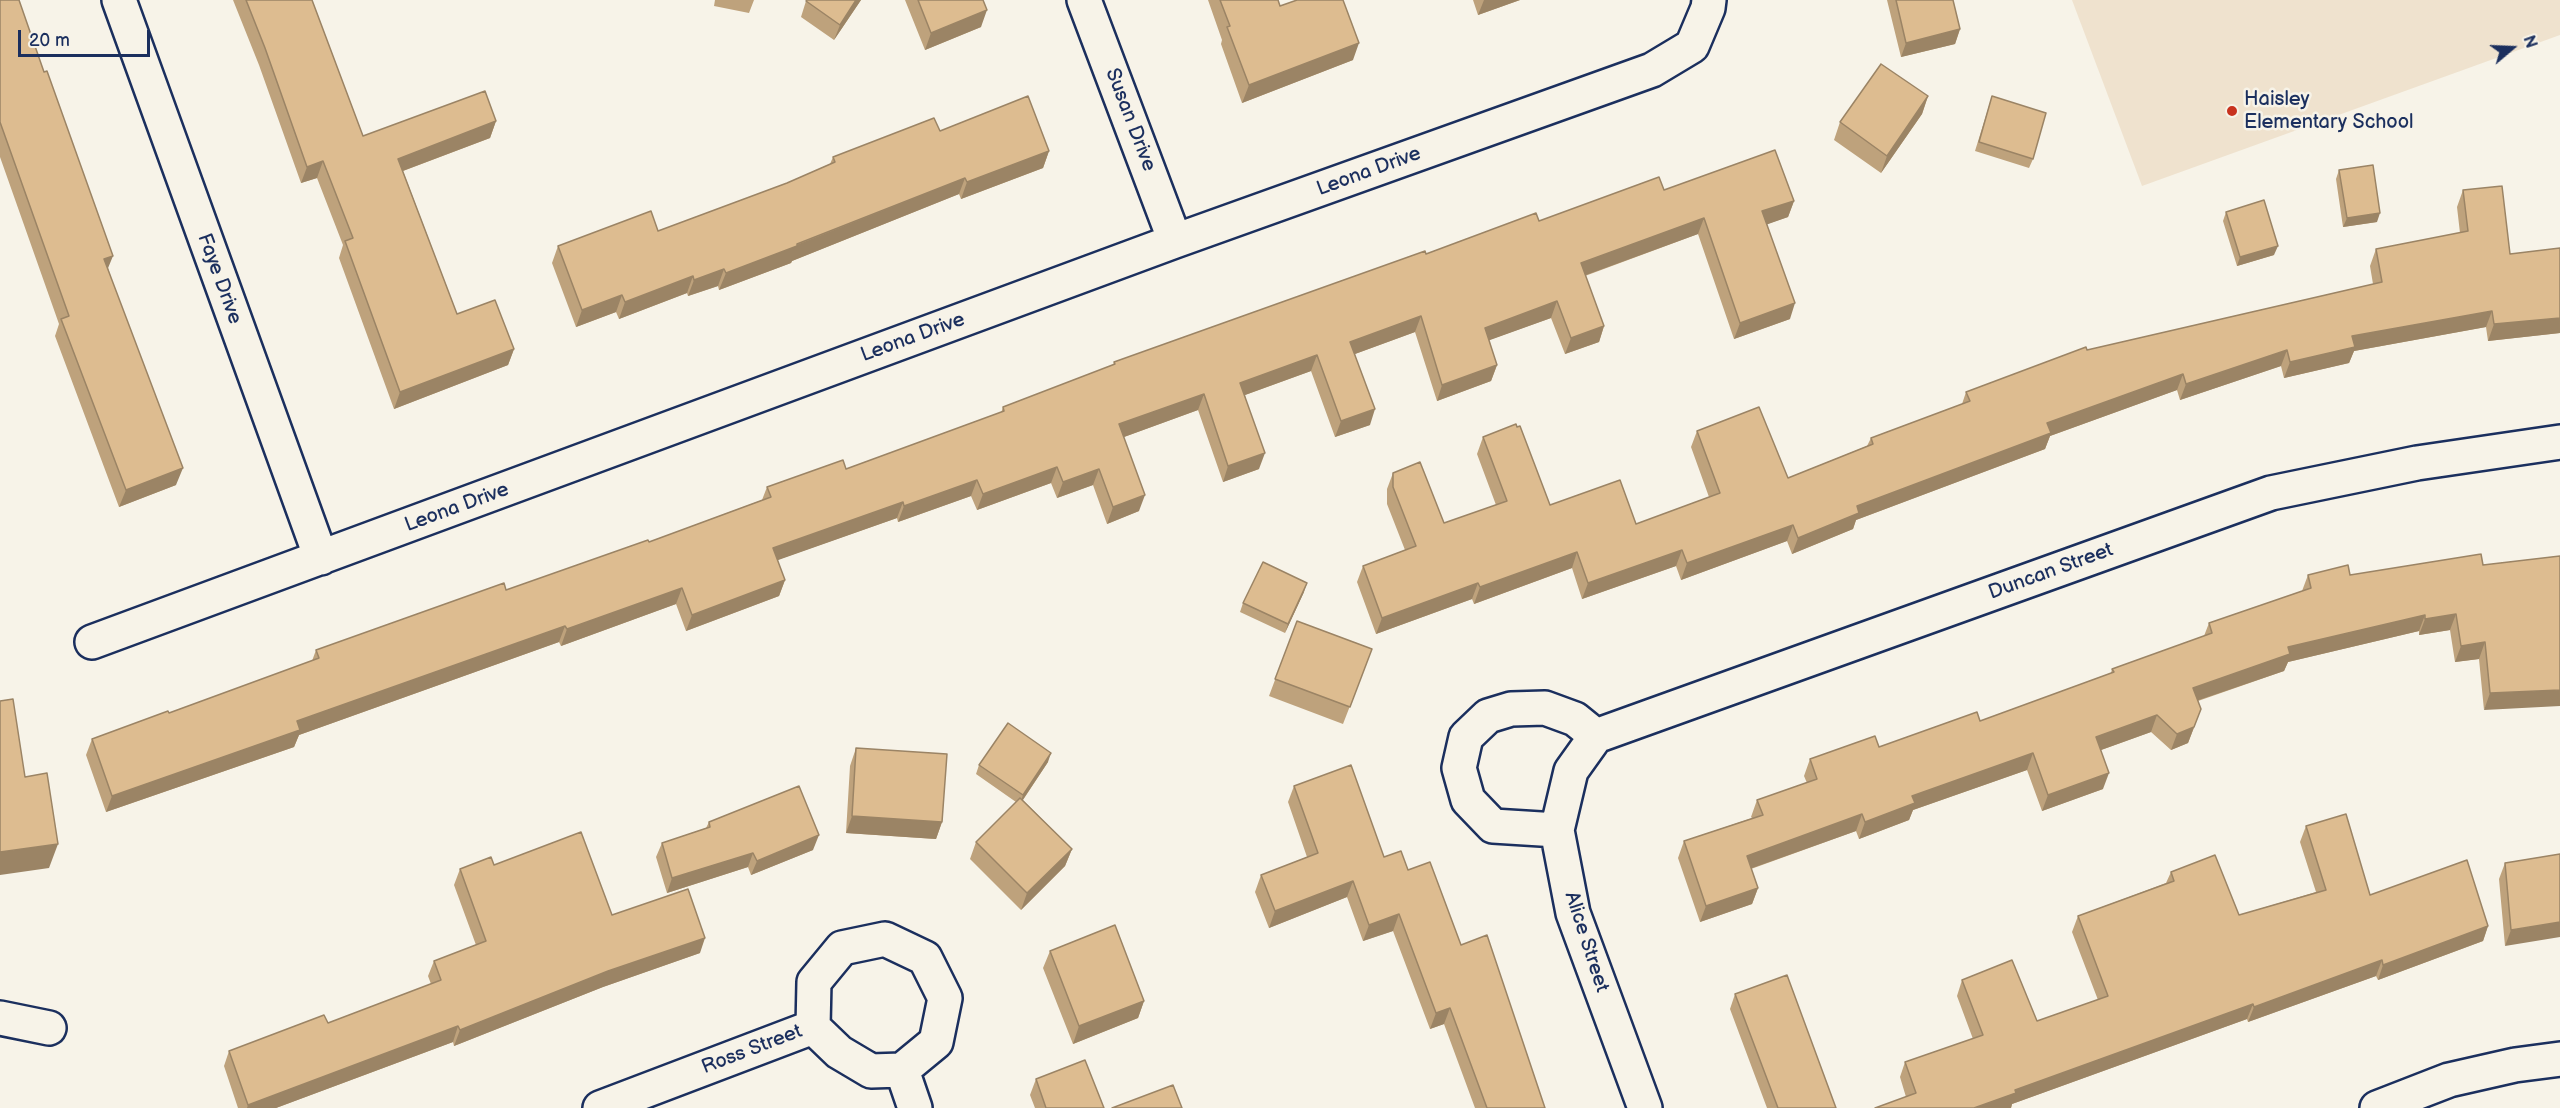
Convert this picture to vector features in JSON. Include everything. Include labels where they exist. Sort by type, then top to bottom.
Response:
[{"type":"street","name":"Faye Drive","points":[[119,0],[321,558]]},
{"type":"street","name":"Susan Drive","points":[[1084,0],[1175,241]]},
{"type":"street","name":"Leona Drive","points":[[92,642],[1175,241],[1652,70],[1692,46],[1709,4]]},
{"type":"street","name":"Duncan Street","points":[[1596,736],[2271,493],[2417,463],[2560,442]]},
{"type":"street","points":[[1557,830],[1493,825],[1468,800],[1459,768],[1466,737],[1488,716],[1511,709],[1545,708],[1575,719],[1596,736]]},
{"type":"street","name":"Alice Street","points":[[1596,736],[1571,771],[1557,830],[1573,913],[1645,1108]]},
{"type":"street","name":"Ross Street","points":[[600,1108],[813,1027],[814,982],[842,948],[885,939],[925,958],[945,998],[936,1042],[902,1070]]},
{"type":"street","points":[[0,1018],[49,1028]]},
{"type":"street","points":[[813,1027],[839,1052],[871,1071],[902,1070],[915,1108]]},
{"type":"street","points":[[2377,1108],[2449,1080],[2515,1065],[2560,1059]]},
{"type":"shaded area","name":"Haisley Elementary School","points":[[2072,0],[2560,0],[2560,35],[2142,186]]},
{"type":"building","points":[[0,0],[19,0],[44,72],[47,71],[113,256],[104,259],[183,468],[126,490],[61,319],[69,316],[0,122]]},
{"type":"building","points":[[246,0],[312,0],[363,136],[485,91],[496,121],[398,159],[457,314],[495,300],[514,349],[400,392],[345,241],[353,238],[323,161],[307,167]]},
{"type":"building","points":[[807,0],[856,0],[840,25]]},
{"type":"building","points":[[918,0],[983,0],[987,10],[931,33]]},
{"type":"building","points":[[1220,0],[1278,0],[1280,6],[1297,0],[1343,0],[1359,43],[1249,85],[1227,27],[1230,26]]},
{"type":"building","points":[[1896,0],[1953,0],[1960,29],[1906,43]]},
{"type":"building","points":[[1881,64],[1928,96],[1887,156],[1840,122]]},
{"type":"building","points":[[1028,96],[1049,151],[967,182],[965,178],[726,273],[724,269],[694,280],[693,276],[625,302],[622,295],[582,310],[558,246],[651,211],[658,231],[787,183],[835,162],[833,157],[934,118],[940,131]]},
{"type":"building","points":[[1992,96],[2046,113],[2033,159],[1979,142]]},
{"type":"building","points":[[1775,150],[1794,201],[1762,211],[1795,303],[1740,323],[1704,218],[1581,263],[1604,326],[1571,338],[1557,301],[1485,328],[1497,365],[1442,385],[1421,316],[1350,342],[1375,409],[1341,421],[1317,355],[1240,383],[1265,453],[1228,466],[1204,394],[1119,424],[1145,495],[1113,507],[1099,469],[1063,482],[1057,467],[983,494],[977,480],[904,506],[903,502],[773,548],[785,580],[692,615],[682,588],[567,629],[565,626],[297,721],[300,730],[112,796],[92,739],[319,658],[316,650],[504,583],[506,590],[648,540],[649,542],[771,497],[767,487],[843,460],[846,469],[1004,411],[1003,407],[1115,364],[1114,362],[1425,251],[1426,254],[1536,213],[1539,221],[1659,177],[1664,190]]},
{"type":"building","points":[[2373,165],[2380,213],[2347,218],[2339,170]]},
{"type":"building","points":[[2502,186],[2510,254],[2560,248],[2560,318],[2494,324],[2492,311],[2352,336],[2355,347],[2290,362],[2287,350],[2186,384],[2183,374],[2047,423],[2051,433],[1857,506],[1859,513],[1798,538],[1793,525],[1687,563],[1682,550],[1588,583],[1577,552],[1480,587],[1478,583],[1382,618],[1363,566],[1416,546],[1393,487],[1393,473],[1420,462],[1444,523],[1507,501],[1483,437],[1516,424],[1517,427],[1520,426],[1550,505],[1620,480],[1636,524],[1720,493],[1697,431],[1759,407],[1788,478],[1873,444],[1871,438],[1970,401],[1966,392],[2086,347],[2087,350],[2382,282],[2376,249],[2468,231],[2463,190]]},
{"type":"building","points":[[2264,200],[2278,246],[2240,257],[2226,212]]},
{"type":"building","points":[[2481,554],[2483,565],[2560,556],[2560,690],[2490,693],[2485,642],[2461,646],[2456,614],[2425,619],[2425,615],[2288,647],[2290,654],[2193,688],[2201,709],[2194,727],[2177,734],[2157,715],[2096,737],[2109,773],[2048,795],[2033,753],[1912,796],[1915,803],[1865,822],[1862,814],[1747,856],[1758,888],[1706,906],[1684,841],[1763,815],[1757,800],[1817,779],[1810,759],[1875,736],[1879,747],[1977,712],[1980,721],[2114,672],[2112,669],[2212,633],[2209,623],[2311,588],[2308,575],[2348,565],[2350,575]]},
{"type":"building","points":[[1263,562],[1307,583],[1288,624],[1243,603]]},
{"type":"building","points":[[1297,621],[1372,649],[1350,707],[1275,679]]},
{"type":"building","points":[[13,699],[25,777],[47,773],[58,844],[0,852],[0,701]]},
{"type":"building","points":[[1008,723],[1051,753],[1023,795],[979,765]]},
{"type":"building","points":[[856,748],[947,754],[942,822],[852,816]]},
{"type":"building","points":[[1351,765],[1384,857],[1401,851],[1408,870],[1430,862],[1461,945],[1487,935],[1545,1108],[1487,1108],[1450,1008],[1436,1013],[1399,914],[1369,925],[1353,881],[1275,911],[1261,875],[1318,853],[1294,786]]},
{"type":"building","points":[[799,786],[819,835],[757,861],[753,853],[672,878],[662,843],[710,827],[709,822]]},
{"type":"building","points":[[1020,798],[1072,849],[1027,893],[976,842]]},
{"type":"building","points":[[2346,814],[2370,895],[2467,860],[2488,926],[2383,965],[2382,960],[2254,1007],[2253,1004],[2015,1090],[2016,1093],[1974,1108],[1875,1108],[1916,1093],[1905,1062],[1983,1035],[1962,980],[2012,960],[2037,1021],[2108,996],[2078,916],[2174,881],[2171,872],[2215,855],[2239,915],[2326,890],[2306,826]]},
{"type":"building","points":[[581,832],[612,915],[688,889],[705,938],[608,971],[460,1030],[458,1026],[248,1105],[229,1051],[324,1015],[328,1023],[441,980],[434,961],[486,941],[460,869],[491,857],[494,865]]},
{"type":"building","points":[[2560,854],[2560,922],[2511,930],[2505,863]]},
{"type":"building","points":[[1115,925],[1144,1001],[1079,1026],[1050,951]]},
{"type":"building","points":[[1787,975],[1836,1108],[1778,1108],[1735,994]]},
{"type":"building","points":[[1085,1060],[1104,1108],[1046,1108],[1036,1079]]},
{"type":"building","points":[[1173,1085],[1182,1108],[1112,1108]]},
{"type":"place","name":"Haisley Elementary School","points":[[2232,111]]}]
